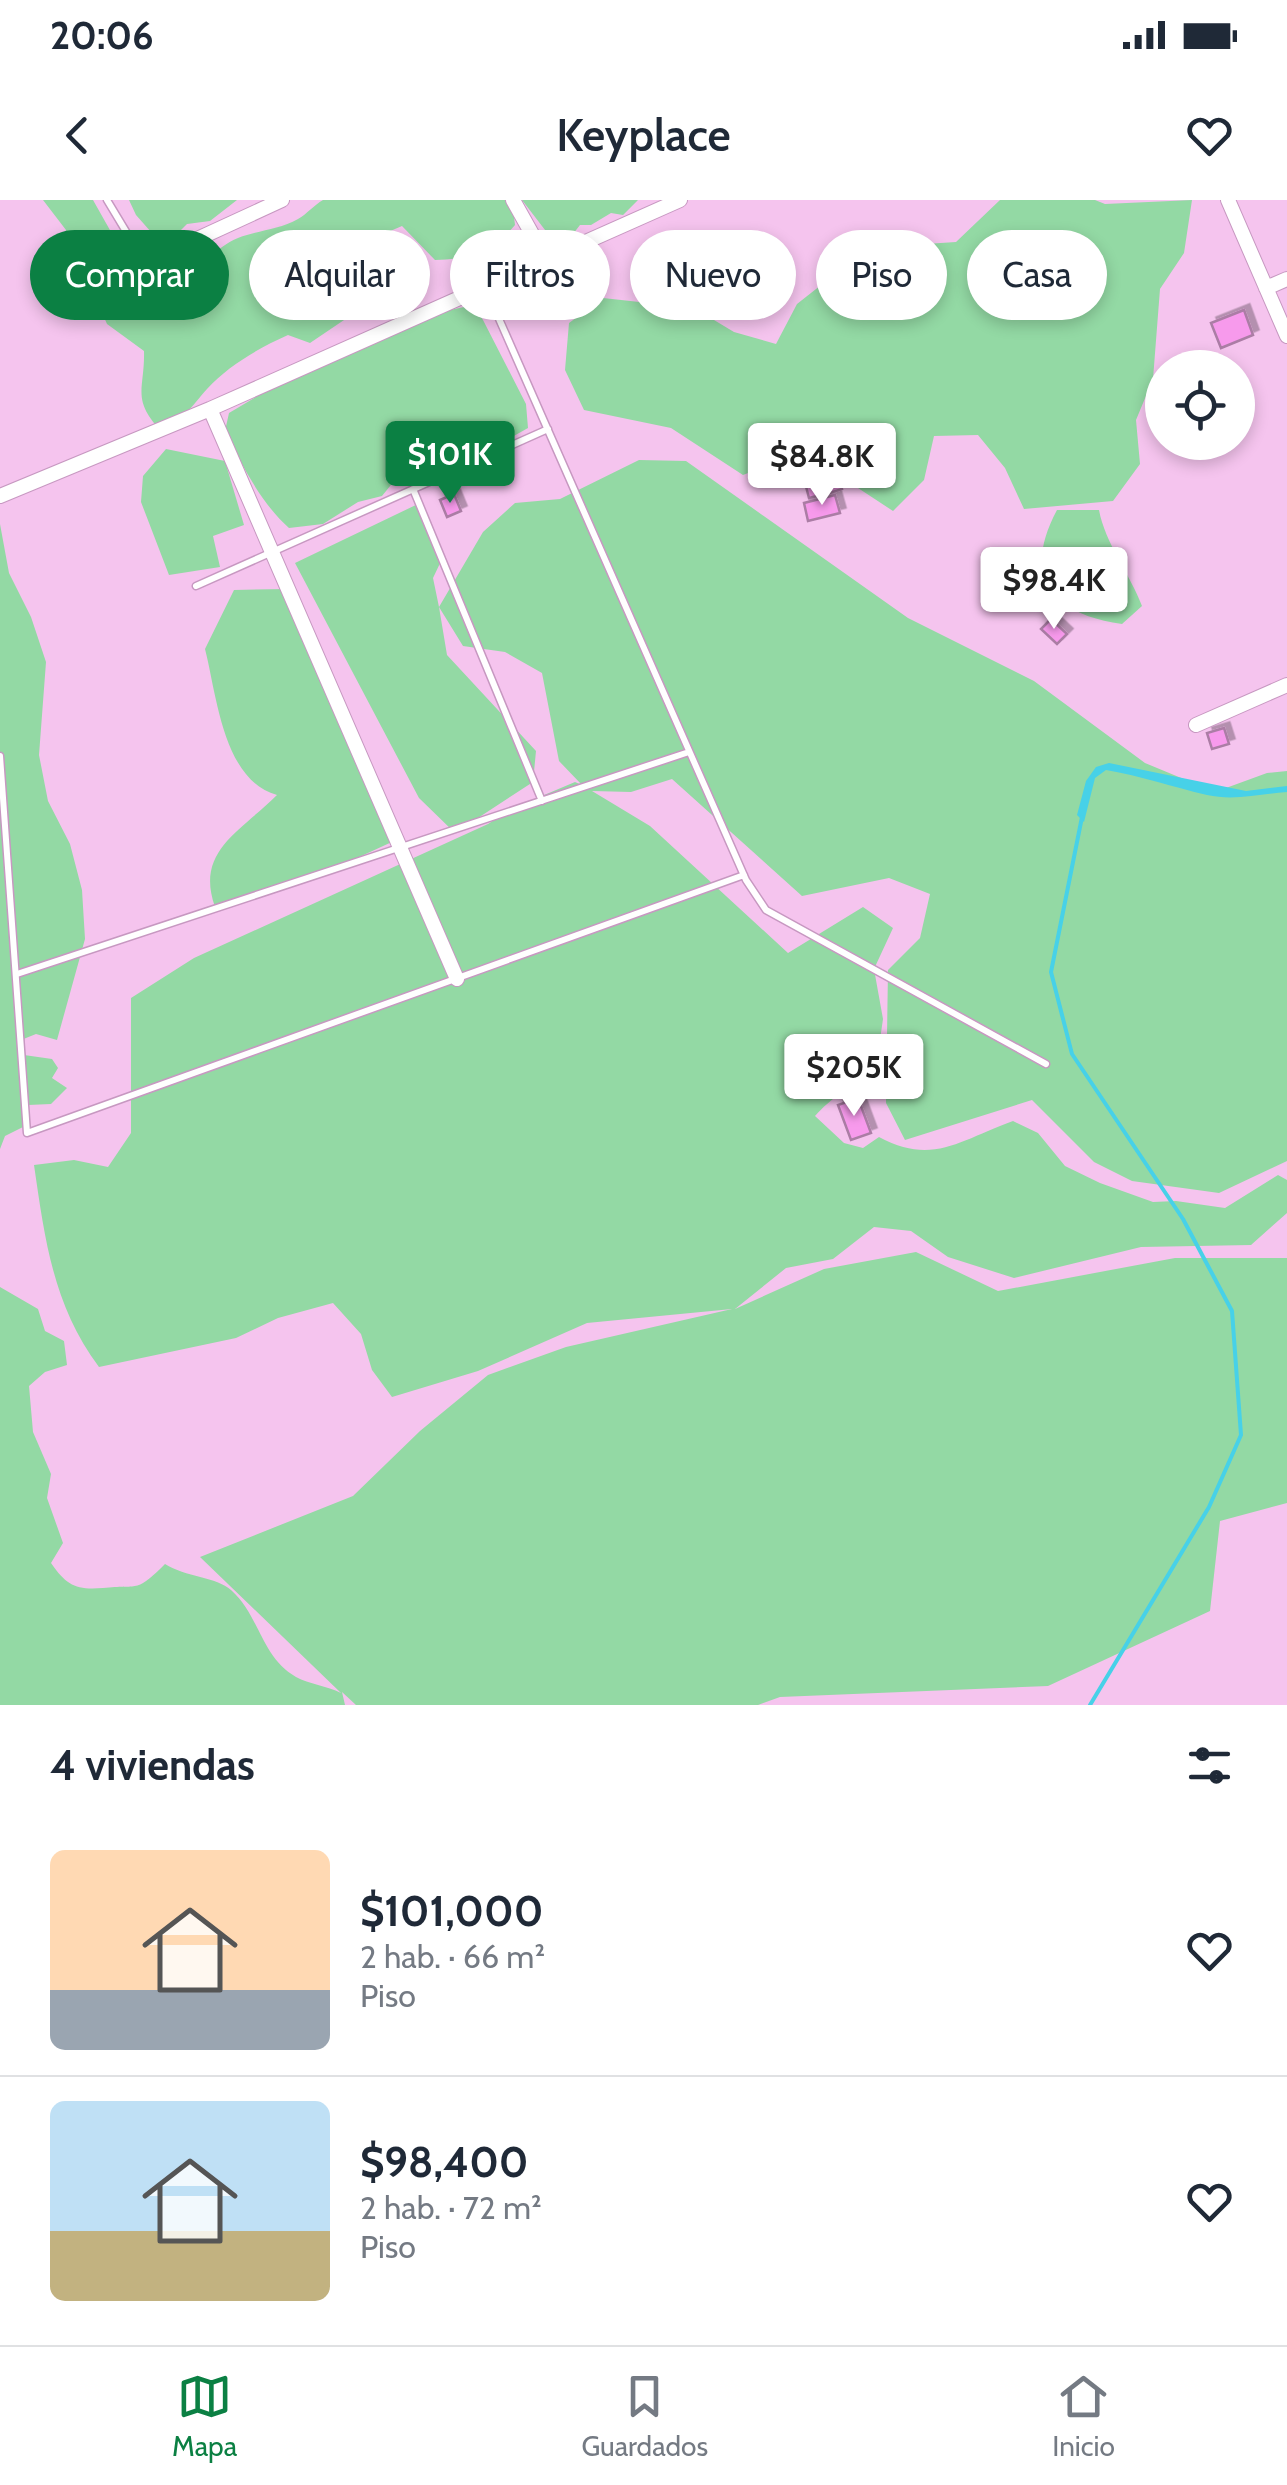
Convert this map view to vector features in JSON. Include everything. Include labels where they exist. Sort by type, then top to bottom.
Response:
[{"type":"street","points":[[216,230],[282,200]]},
{"type":"street","points":[[513,200],[530,230]]},
{"type":"street","points":[[610,231],[680,200]]},
{"type":"street","points":[[1228,200],[1287,336]]},
{"type":"street","points":[[1266,288],[1287,279]]},
{"type":"street","points":[[0,496],[450,301]]},
{"type":"street","points":[[210,408],[456,979]]},
{"type":"street","points":[[1196,725],[1287,685]]},
{"type":"lane","points":[[107,200],[125,230]]},
{"type":"lane","points":[[499,320],[744,875],[766,910],[1046,1064]]},
{"type":"lane","points":[[196,586],[548,429]]},
{"type":"lane","points":[[412,489],[542,800]]},
{"type":"lane","points":[[16,974],[690,752]]},
{"type":"lane","points":[[0,756],[27,1132],[744,875]]},
{"type":"green space","points":[[43,200],[93,200],[110,230],[66,230]]},
{"type":"green space","points":[[129,200],[237,200],[210,221],[187,224],[181,230],[149,230]]},
{"type":"green space","points":[[323,200],[512,200],[515,225],[510,230],[450,230],[450,259],[435,260],[430,255],[430,230],[406,230],[402,226],[393,230],[267,230],[291,223]]},
{"type":"green space","points":[[522,200],[638,200],[623,215],[611,213],[576,230],[545,230]]},
{"type":"green space","points":[[1000,200],[1095,200],[1105,204],[1192,200],[1184,253],[1160,289],[1155,350],[1145,350],[1145,398],[1136,420],[1140,464],[1113,501],[1024,509],[1005,468],[978,435],[934,436],[924,480],[893,511],[858,488],[830,454],[784,459],[743,475],[671,428],[584,410],[565,370],[569,323],[610,320],[610,299],[630,301],[630,320],[714,320],[734,332],[776,344],[789,320],[796,320],[797,304],[816,289],[816,320],[947,320],[947,243],[956,242],[967,232],[967,320],[1107,320],[1107,230],[969,230]]},
{"type":"green space","points":[[249,234],[249,320],[344,320],[310,343],[288,335],[255,351],[216,380],[181,418],[160,430],[142,401],[144,351],[105,320],[229,320],[229,242]]},
{"type":"green space","points":[[450,310],[450,320],[483,320],[526,404],[528,428],[498,445],[463,442],[447,462],[399,475],[382,496],[358,502],[323,524],[289,528],[260,495],[238,457],[225,431],[229,413],[313,363],[419,320],[430,320],[436,313]]},
{"type":"green space","points":[[166,449],[225,461],[244,525],[213,536],[220,567],[169,575],[141,502],[143,476]]},
{"type":"green space","points":[[639,460],[686,461],[908,618],[1034,681],[1145,763],[1215,792],[1267,773],[1287,771],[1287,1161],[1219,1193],[1132,1181],[1094,1162],[1032,1100],[905,1140],[886,1103],[888,970],[920,938],[930,894],[889,878],[802,896],[672,779],[631,792],[592,791],[650,826],[788,953],[863,907],[893,928],[874,969],[883,1019],[873,1088],[841,1094],[815,1116],[844,1143],[863,1148],[879,1137],[898,1145],[931,1150],[1013,1121],[1038,1133],[1065,1166],[1153,1202],[1225,1208],[1278,1175],[1287,1180],[1287,1213],[1251,1245],[1141,1247],[1014,1278],[948,1257],[911,1231],[874,1227],[833,1259],[786,1268],[735,1309],[824,1269],[916,1252],[998,1291],[1175,1258],[1287,1258],[1287,1503],[1220,1521],[1210,1611],[1048,1686],[780,1697],[758,1705],[356,1705],[342,1692],[345,1705],[0,1705],[0,1287],[38,1309],[45,1331],[64,1341],[67,1365],[45,1372],[29,1386],[33,1432],[51,1474],[47,1498],[63,1543],[51,1563],[57,1571],[67,1582],[86,1588],[136,1586],[165,1564],[218,1582],[241,1600],[284,1669],[341,1693],[200,1557],[353,1496],[420,1431],[488,1375],[566,1347],[732,1309],[587,1323],[478,1371],[392,1397],[372,1370],[361,1334],[333,1303],[278,1318],[236,1338],[99,1367],[71,1320],[47,1246],[34,1165],[74,1160],[108,1167],[131,1133],[131,998],[194,958],[488,824],[511,809],[575,782],[582,785],[559,761],[542,673],[505,652],[463,646],[439,607],[483,532],[515,503],[560,499]]},
{"type":"green space","points":[[420,503],[443,557],[433,578],[447,655],[536,751],[533,782],[455,833],[419,798],[295,563]]},
{"type":"green space","points":[[1057,510],[1099,510],[1142,606],[1122,624],[1077,611],[1050,588],[1043,573],[1042,555]]},
{"type":"green space","points":[[0,524],[9,573],[31,617],[46,662],[39,755],[48,801],[70,844],[82,890],[85,939],[57,1040],[36,1034],[21,1040],[24,1055],[52,1059],[58,1068],[52,1078],[67,1088],[51,1104],[28,1105],[25,1126],[5,1136],[0,1149]]},
{"type":"green space","points":[[286,589],[394,841],[331,870],[215,907],[210,888],[216,857],[236,832],[277,795],[259,786],[234,755],[225,734],[205,649],[234,590]]},
{"type":"water","points":[[1109,763],[1246,791],[1287,786],[1287,792],[1217,797],[1106,770],[1095,778],[1084,822],[1077,815],[1086,781],[1096,767]]},
{"type":"building","points":[[1244,310],[1253,335],[1221,348],[1211,323]]},
{"type":"building","points":[[836,470],[842,489],[827,494],[820,475]]},
{"type":"building","points":[[820,475],[825,494],[809,498],[804,479]]},
{"type":"building","points":[[454,494],[461,511],[447,517],[440,500]]},
{"type":"building","points":[[835,495],[840,513],[808,521],[804,503]]},
{"type":"building","points":[[1051,619],[1067,634],[1057,644],[1041,629]]},
{"type":"building","points":[[1224,728],[1229,744],[1212,749],[1207,733]]},
{"type":"building","points":[[858,1098],[871,1133],[851,1140],[838,1105]]},
{"type":"waterway","points":[[1082,817],[1051,972],[1072,1054],[1183,1219],[1232,1311],[1241,1435],[1209,1507],[1090,1705]]}]
